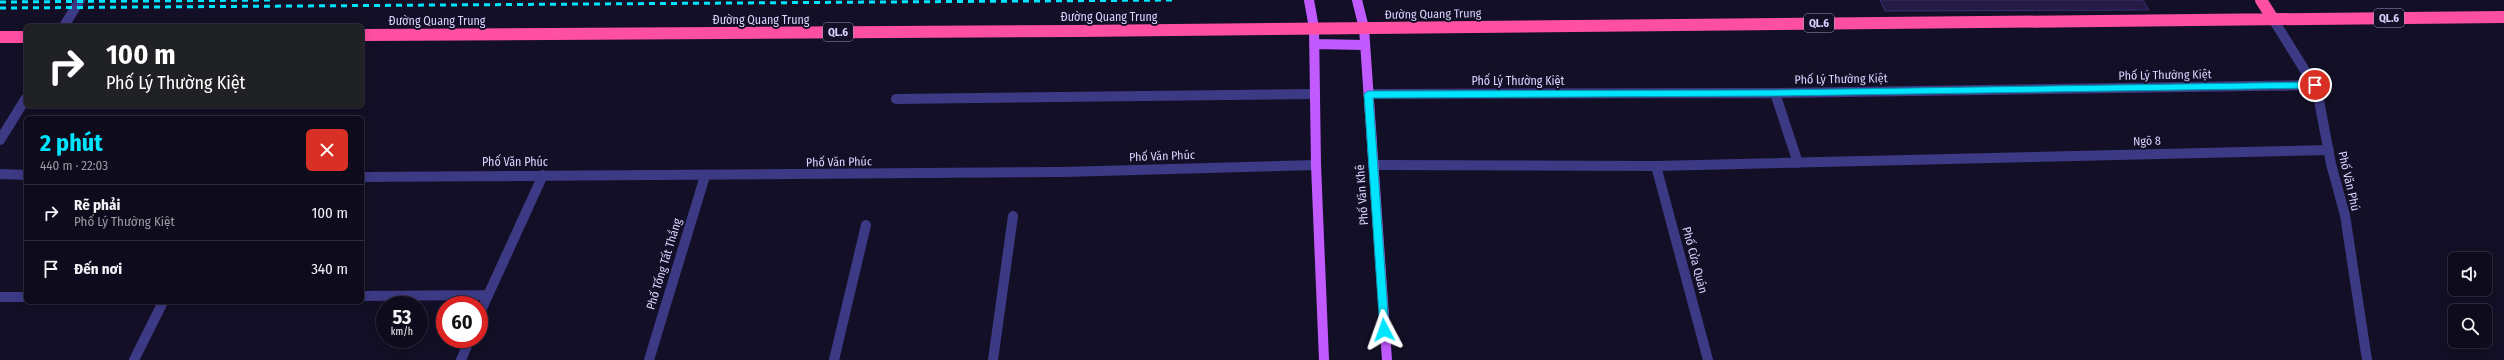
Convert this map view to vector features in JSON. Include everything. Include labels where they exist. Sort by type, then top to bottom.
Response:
[{"type":"highway","points":[[2261,0],[2274,19]]},
{"type":"highway","name":"Đường Quang Trung","points":[[364,35],[1364,28],[2504,17]]},
{"type":"highway","points":[[0,37],[24,37]]},
{"type":"main road","points":[[1309,0],[1314,28],[1316,165],[1324,360]]},
{"type":"main road","name":"Phố Văn Khê","points":[[1357,0],[1364,28],[1387,360]]},
{"type":"main road","points":[[1314,44],[1365,45]]},
{"type":"street","points":[[65,24],[80,0]]},
{"type":"street","name":"Phố Văn Phú","points":[[2274,19],[2315,85],[2345,215],[2367,360]]},
{"type":"street","name":"Phố Lý Thường Kiệt","points":[[1368,94],[1775,93],[2315,85]]},
{"type":"street","points":[[1775,93],[1798,163]]},
{"type":"street","points":[[896,99],[1314,94]]},
{"type":"street","points":[[0,140],[24,101]]},
{"type":"street","name":"Ngõ 8","points":[[1373,165],[1656,166],[2329,150]]},
{"type":"street","name":"Phố Văn Phúc","points":[[364,177],[543,175],[705,176],[1063,172],[1316,165]]},
{"type":"street","name":"Phố Cửa Quán","points":[[1656,166],[1708,360]]},
{"type":"street","points":[[0,174],[24,175]]},
{"type":"street","points":[[364,296],[487,295],[543,175]]},
{"type":"street","name":"Phố Tống Tất Thắng","points":[[649,360],[705,176]]},
{"type":"street","points":[[993,360],[1013,216]]},
{"type":"street","points":[[834,360],[866,225]]},
{"type":"street","points":[[0,297],[24,297]]},
{"type":"street","points":[[134,360],[162,304]]},
{"type":"street","points":[[461,360],[466,348]]},
{"type":"building","points":[[1880,0],[2143,0],[2149,10],[1885,11]]},
{"type":"railway","points":[[0,2],[273,0]]},
{"type":"railway","points":[[0,8],[1174,0]]},
{"type":"route","points":[[1384,330],[1368,94],[1775,93],[2315,85]]}]
